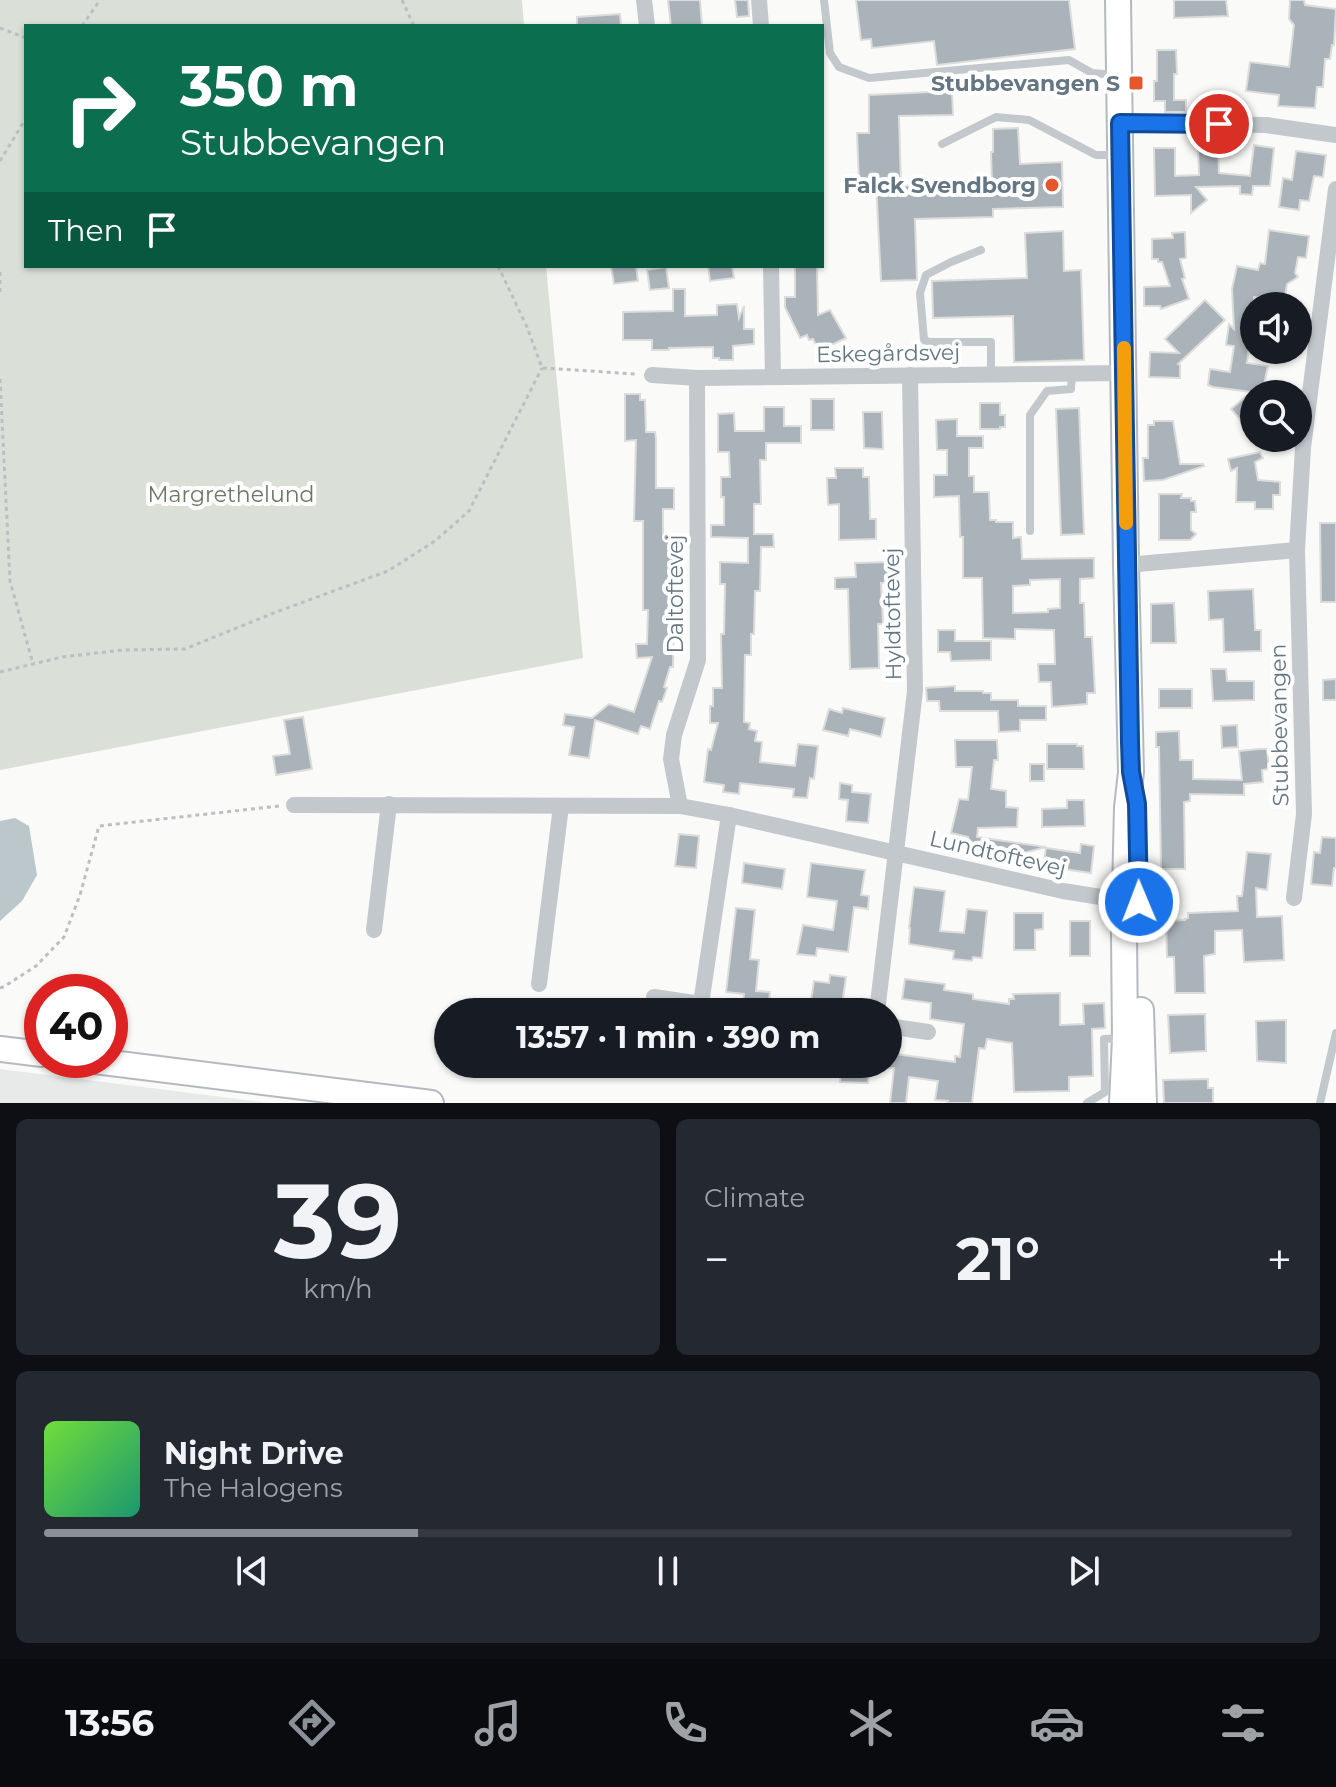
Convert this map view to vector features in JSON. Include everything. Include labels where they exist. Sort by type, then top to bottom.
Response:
[{"type":"street","points":[[644,0],[647,24]]},
{"type":"street","points":[[759,0],[761,24]]},
{"type":"street","points":[[1118,0],[1131,772],[1127,808],[1133,902],[1132,1103]]},
{"type":"street","points":[[1120,123],[1266,125],[1336,135]]},
{"type":"street","name":"Stubbevangen","points":[[1294,898],[1304,814],[1297,550],[1303,448],[1336,189]]},
{"type":"street","points":[[771,268],[773,377]]},
{"type":"street","name":"Eskegårdsvej","points":[[652,375],[697,378],[1125,373]]},
{"type":"street","name":"Hyldtoftevej","points":[[896,852],[915,691],[910,375]]},
{"type":"street","name":"Daltoftevej","points":[[680,806],[671,759],[674,735],[698,660],[697,378]]},
{"type":"street","points":[[1126,565],[1297,550]]},
{"type":"street","points":[[374,930],[389,804]]},
{"type":"street","name":"Lundtoftevej","points":[[294,805],[680,806],[1063,891],[1133,902]]},
{"type":"street","points":[[539,984],[561,806]]},
{"type":"street","points":[[654,997],[701,1004],[729,815]]},
{"type":"street","name":"Lundtoftevej","points":[[879,998],[896,852]]},
{"type":"street","points":[[1133,902],[1124,933],[1125,991],[1132,1017],[1144,1103]]},
{"type":"street","points":[[902,1028],[928,1032]]},
{"type":"street","points":[[1122,1103],[1133,1038]]},
{"type":"street","points":[[0,1049],[24,1052]]},
{"type":"street","points":[[128,1065],[431,1103]]},
{"type":"lane","points":[[824,0],[830,53],[839,67],[869,78],[1069,60],[1092,73],[1119,75]]},
{"type":"lane","points":[[942,144],[996,117],[1029,120],[1096,155],[1121,155]]},
{"type":"lane","points":[[981,250],[926,275],[920,293],[924,340],[991,342],[991,374]]},
{"type":"lane","points":[[1030,531],[1030,415],[1047,391],[1071,389],[1072,373]]},
{"type":"lane","points":[[1320,1103],[1336,1033]]},
{"type":"lane","points":[[1087,1103],[1105,1092],[1104,1039],[1133,1038]]},
{"type":"path","points":[[83,24],[100,0]]},
{"type":"path","points":[[402,0],[413,24]]},
{"type":"path","points":[[0,28],[24,37]]},
{"type":"path","points":[[0,161],[24,121]]},
{"type":"path","points":[[0,672],[62,657],[123,650],[185,649],[388,571],[435,541],[469,511],[542,368],[527,327],[499,268]]},
{"type":"path","points":[[0,272],[0,296]]},
{"type":"path","points":[[542,368],[652,375]]},
{"type":"path","points":[[0,379],[10,581],[33,664]]},
{"type":"path","points":[[0,988],[36,966],[64,937],[80,895],[99,826],[294,805]]},
{"type":"shaded area","points":[[15,818],[29,826],[37,875],[22,901],[0,921],[0,821]]},
{"type":"shaded area","points":[[0,1069],[24,1072],[24,1078],[71,1078],[270,1103],[0,1103]]},
{"type":"green space","name":"Margrethelund","points":[[0,0],[522,0],[524,24],[24,24],[24,268],[546,268],[583,658],[0,770]]},
{"type":"building","points":[[668,0],[700,0],[702,24],[671,24]]},
{"type":"building","points":[[735,0],[748,0],[749,16],[737,17]]},
{"type":"building","points":[[856,0],[1069,0],[1075,49],[937,65],[934,41],[872,48],[871,39],[861,40]]},
{"type":"building","points":[[1174,0],[1226,0],[1228,16],[1174,18]]},
{"type":"building","points":[[1290,0],[1304,0],[1305,5],[1336,9],[1334,45],[1330,59],[1325,59],[1323,87],[1317,87],[1315,108],[1278,106],[1279,95],[1246,91],[1250,62],[1289,67],[1294,25],[1289,19]]},
{"type":"building","points":[[620,14],[621,24],[577,24],[577,17]]},
{"type":"building","points":[[1157,50],[1176,50],[1174,100],[1186,100],[1186,112],[1165,112],[1165,101],[1154,101]]},
{"type":"building","points":[[952,91],[953,115],[899,116],[901,186],[992,183],[993,129],[1018,128],[1020,164],[1062,162],[1063,207],[993,209],[993,217],[915,219],[917,280],[881,281],[876,182],[859,183],[857,133],[869,133],[869,95]]},
{"type":"building","points":[[1254,145],[1274,148],[1270,186],[1253,186],[1252,195],[1240,194],[1240,186],[1196,187],[1207,200],[1191,213],[1191,195],[1155,196],[1154,148],[1175,148],[1175,176],[1199,175],[1198,147],[1218,146],[1219,173],[1250,176]]},
{"type":"building","points":[[1296,151],[1326,155],[1323,177],[1314,176],[1309,201],[1300,200],[1299,210],[1279,207],[1283,178],[1292,180]]},
{"type":"building","points":[[1269,230],[1309,236],[1306,258],[1298,257],[1295,273],[1298,277],[1287,284],[1286,292],[1240,292],[1240,364],[1268,366],[1265,380],[1240,380],[1240,391],[1208,385],[1210,369],[1230,372],[1234,346],[1226,345],[1229,324],[1234,329],[1232,289],[1237,266],[1258,270],[1260,263],[1265,264]]},
{"type":"building","points":[[1063,231],[1064,271],[1081,270],[1084,360],[1014,362],[1013,316],[933,318],[932,281],[1027,278],[1025,233]]},
{"type":"building","points":[[1185,232],[1186,258],[1180,259],[1185,278],[1182,279],[1189,299],[1161,309],[1160,306],[1144,306],[1144,287],[1170,286],[1162,262],[1152,259],[1152,239],[1173,238],[1172,233]]},
{"type":"building","points":[[611,268],[636,268],[638,281],[614,284]]},
{"type":"building","points":[[666,268],[669,288],[650,290],[647,270]]},
{"type":"building","points":[[708,268],[732,268],[734,278],[710,281]]},
{"type":"building","points":[[795,268],[817,268],[818,315],[830,310],[846,338],[819,351],[813,339],[809,340],[807,335],[800,338],[785,307],[785,297],[795,297]]},
{"type":"building","points":[[673,289],[685,289],[685,316],[717,315],[717,305],[737,304],[739,318],[744,306],[744,329],[754,329],[754,344],[733,346],[733,360],[719,360],[713,358],[713,347],[652,350],[652,340],[623,340],[623,312],[673,311]]},
{"type":"building","points":[[1205,300],[1225,320],[1178,364],[1180,378],[1149,377],[1150,352],[1179,353],[1165,339]]},
{"type":"building","points":[[625,394],[640,394],[640,400],[645,400],[646,432],[655,432],[656,439],[656,488],[674,488],[674,509],[663,509],[663,534],[676,534],[673,667],[670,667],[664,687],[667,688],[662,702],[659,701],[650,729],[641,726],[638,734],[595,720],[589,758],[569,755],[574,727],[563,725],[565,714],[592,718],[609,704],[634,712],[652,657],[637,658],[636,644],[647,644],[648,610],[643,610],[643,521],[634,521],[636,440],[625,441]]},
{"type":"building","points":[[811,399],[834,399],[834,430],[811,430]]},
{"type":"building","points":[[1240,401],[1240,420],[1231,409]]},
{"type":"building","points":[[980,403],[1000,403],[1000,415],[1005,415],[1005,427],[980,429]]},
{"type":"building","points":[[764,407],[784,407],[784,426],[801,426],[801,443],[766,443],[766,460],[760,460],[761,504],[754,504],[754,534],[773,534],[774,547],[761,547],[760,591],[755,591],[751,655],[745,655],[744,722],[750,723],[749,729],[757,731],[755,741],[762,742],[760,762],[795,766],[798,744],[818,746],[814,779],[810,778],[807,798],[793,797],[794,789],[740,783],[739,794],[723,792],[724,785],[704,782],[708,749],[711,750],[718,723],[710,723],[713,688],[722,688],[721,634],[724,634],[725,584],[720,584],[720,562],[748,563],[748,538],[711,537],[711,525],[724,525],[721,477],[730,477],[729,452],[718,452],[718,414],[734,413],[735,431],[764,431]]},
{"type":"building","points":[[1079,408],[1084,534],[1061,535],[1056,409]]},
{"type":"building","points":[[863,412],[882,412],[883,449],[864,448]]},
{"type":"building","points":[[957,419],[957,436],[983,436],[983,448],[969,448],[969,476],[974,476],[974,492],[989,492],[990,520],[1013,522],[1013,538],[1021,537],[1022,559],[1094,558],[1094,578],[1080,579],[1085,637],[1092,637],[1095,693],[1087,693],[1087,704],[1052,707],[1051,682],[1039,682],[1038,664],[1055,664],[1054,630],[1015,629],[1015,639],[983,638],[982,578],[963,578],[959,496],[934,497],[934,475],[947,475],[947,450],[937,450],[936,420]],"holes":[[[1060,579],[1060,608],[1048,609],[1048,612],[1013,613],[1013,586],[1030,585],[1030,580]]]},
{"type":"building","points":[[1154,421],[1173,421],[1180,464],[1204,466],[1163,480],[1144,481],[1143,458],[1148,458],[1148,425],[1154,425]]},
{"type":"building","points":[[1260,452],[1263,458],[1255,462],[1258,480],[1280,482],[1280,495],[1273,495],[1273,509],[1255,509],[1255,502],[1236,502],[1237,468],[1231,471],[1228,459]]},
{"type":"building","points":[[835,468],[863,468],[863,477],[869,477],[870,519],[876,519],[876,539],[839,540],[839,504],[828,505],[827,478],[836,478]]},
{"type":"building","points":[[1159,494],[1182,494],[1181,498],[1195,501],[1196,512],[1191,512],[1191,530],[1196,534],[1190,540],[1159,540]]},
{"type":"building","points":[[1320,523],[1336,523],[1336,602],[1321,602]]},
{"type":"building","points":[[893,562],[894,578],[886,578],[887,583],[881,583],[883,624],[878,624],[879,668],[850,669],[848,589],[835,589],[835,578],[856,577],[855,563]]},
{"type":"building","points":[[1253,589],[1255,630],[1261,630],[1261,651],[1224,652],[1223,619],[1209,620],[1208,591]]},
{"type":"building","points":[[1174,603],[1176,643],[1151,643],[1151,604]]},
{"type":"building","points":[[938,630],[955,630],[955,641],[991,641],[991,660],[951,661],[950,652],[938,652]]},
{"type":"building","points":[[1211,669],[1226,669],[1227,681],[1254,681],[1254,700],[1213,701]]},
{"type":"building","points":[[1336,679],[1336,700],[1323,700],[1323,680]]},
{"type":"building","points":[[955,686],[955,691],[991,693],[991,700],[1018,700],[1018,706],[1046,706],[1046,720],[1020,720],[1020,731],[999,732],[998,711],[940,711],[939,701],[927,701],[926,688]]},
{"type":"building","points":[[1159,689],[1192,689],[1192,708],[1159,708]]},
{"type":"building","points":[[843,708],[885,718],[881,737],[850,729],[848,736],[823,730],[829,709],[842,713]]},
{"type":"building","points":[[303,717],[312,769],[276,775],[273,756],[290,754],[284,720]]},
{"type":"building","points":[[1237,725],[1238,747],[1222,748],[1221,726]]},
{"type":"building","points":[[1179,731],[1180,760],[1193,760],[1193,779],[1242,780],[1239,751],[1267,749],[1269,769],[1262,770],[1263,782],[1244,784],[1244,795],[1190,794],[1190,801],[1184,802],[1185,869],[1161,869],[1159,747],[1156,747],[1156,732]]},
{"type":"building","points":[[955,740],[997,740],[998,760],[994,760],[991,789],[1006,791],[1006,807],[1018,808],[1017,827],[978,828],[977,837],[1046,847],[1005,858],[965,848],[968,837],[951,833],[959,799],[968,800],[972,767],[956,767]]},
{"type":"building","points":[[1047,744],[1083,746],[1084,769],[1047,769]]},
{"type":"building","points":[[1030,764],[1044,764],[1044,781],[1030,781]]},
{"type":"building","points":[[840,783],[852,785],[852,792],[871,794],[868,823],[846,821],[848,800],[839,799]]},
{"type":"building","points":[[1067,800],[1084,800],[1085,826],[1042,827],[1042,809],[1067,808]]},
{"type":"building","points":[[679,834],[699,836],[696,868],[675,866]]},
{"type":"building","points":[[1322,837],[1336,838],[1336,868],[1332,886],[1311,884],[1314,852],[1320,853]]},
{"type":"building","points":[[1081,844],[1094,846],[1091,873],[1043,866],[1046,848],[1080,853]]},
{"type":"building","points":[[1247,852],[1271,854],[1267,890],[1256,888],[1257,917],[1282,916],[1284,960],[1244,962],[1242,930],[1215,931],[1215,954],[1204,956],[1205,993],[1175,993],[1174,957],[1167,957],[1166,921],[1185,920],[1188,913],[1238,911],[1237,896],[1242,896]]},
{"type":"building","points":[[744,863],[785,869],[782,889],[742,883]]},
{"type":"building","points":[[811,863],[865,870],[861,895],[869,896],[868,909],[854,907],[848,952],[817,948],[816,956],[797,954],[803,925],[833,930],[837,901],[807,897]]},
{"type":"building","points":[[914,887],[945,891],[940,931],[964,933],[967,909],[987,911],[982,958],[973,957],[972,961],[953,959],[954,951],[909,944]]},
{"type":"building","points":[[736,908],[755,910],[750,959],[759,960],[756,991],[770,992],[769,998],[744,998],[744,994],[726,992]]},
{"type":"building","points":[[1014,913],[1043,913],[1043,929],[1035,930],[1035,950],[1014,950]]},
{"type":"building","points":[[1070,921],[1090,921],[1090,956],[1070,956]]},
{"type":"building","points":[[830,975],[846,977],[843,998],[811,998],[814,981],[829,983]]},
{"type":"building","points":[[905,979],[945,984],[944,990],[973,994],[973,999],[1009,1004],[1009,999],[1014,999],[1013,994],[1060,993],[1060,1025],[1084,1024],[1083,1004],[1104,1003],[1105,1028],[1092,1029],[1093,1076],[1069,1077],[1069,1091],[1014,1092],[1012,1043],[987,1039],[985,1049],[979,1048],[972,1103],[935,1100],[938,1081],[909,1077],[906,1103],[890,1103],[893,1078],[902,1078],[902,1055],[955,1062],[955,1056],[960,1057],[964,1024],[930,1019],[931,1003],[902,999]]},
{"type":"building","points":[[1205,1014],[1206,1051],[1170,1053],[1168,1015]]},
{"type":"building","points":[[1286,1020],[1286,1063],[1257,1061],[1256,1021]]},
{"type":"building","points":[[840,1078],[869,1078],[868,1083],[840,1082]]},
{"type":"building","points":[[1208,1079],[1208,1088],[1213,1088],[1213,1103],[1164,1103],[1163,1080]]},
{"type":"slow traffic","points":[[1124,348],[1126,523]]},
{"type":"place","name":"Stubbevangen S","points":[[1136,83]]},
{"type":"place","name":"Falck Svendborg","points":[[1052,185]]},
{"type":"route","points":[[1139,902],[1137,804],[1130,742],[1120,123],[1219,124]]}]
